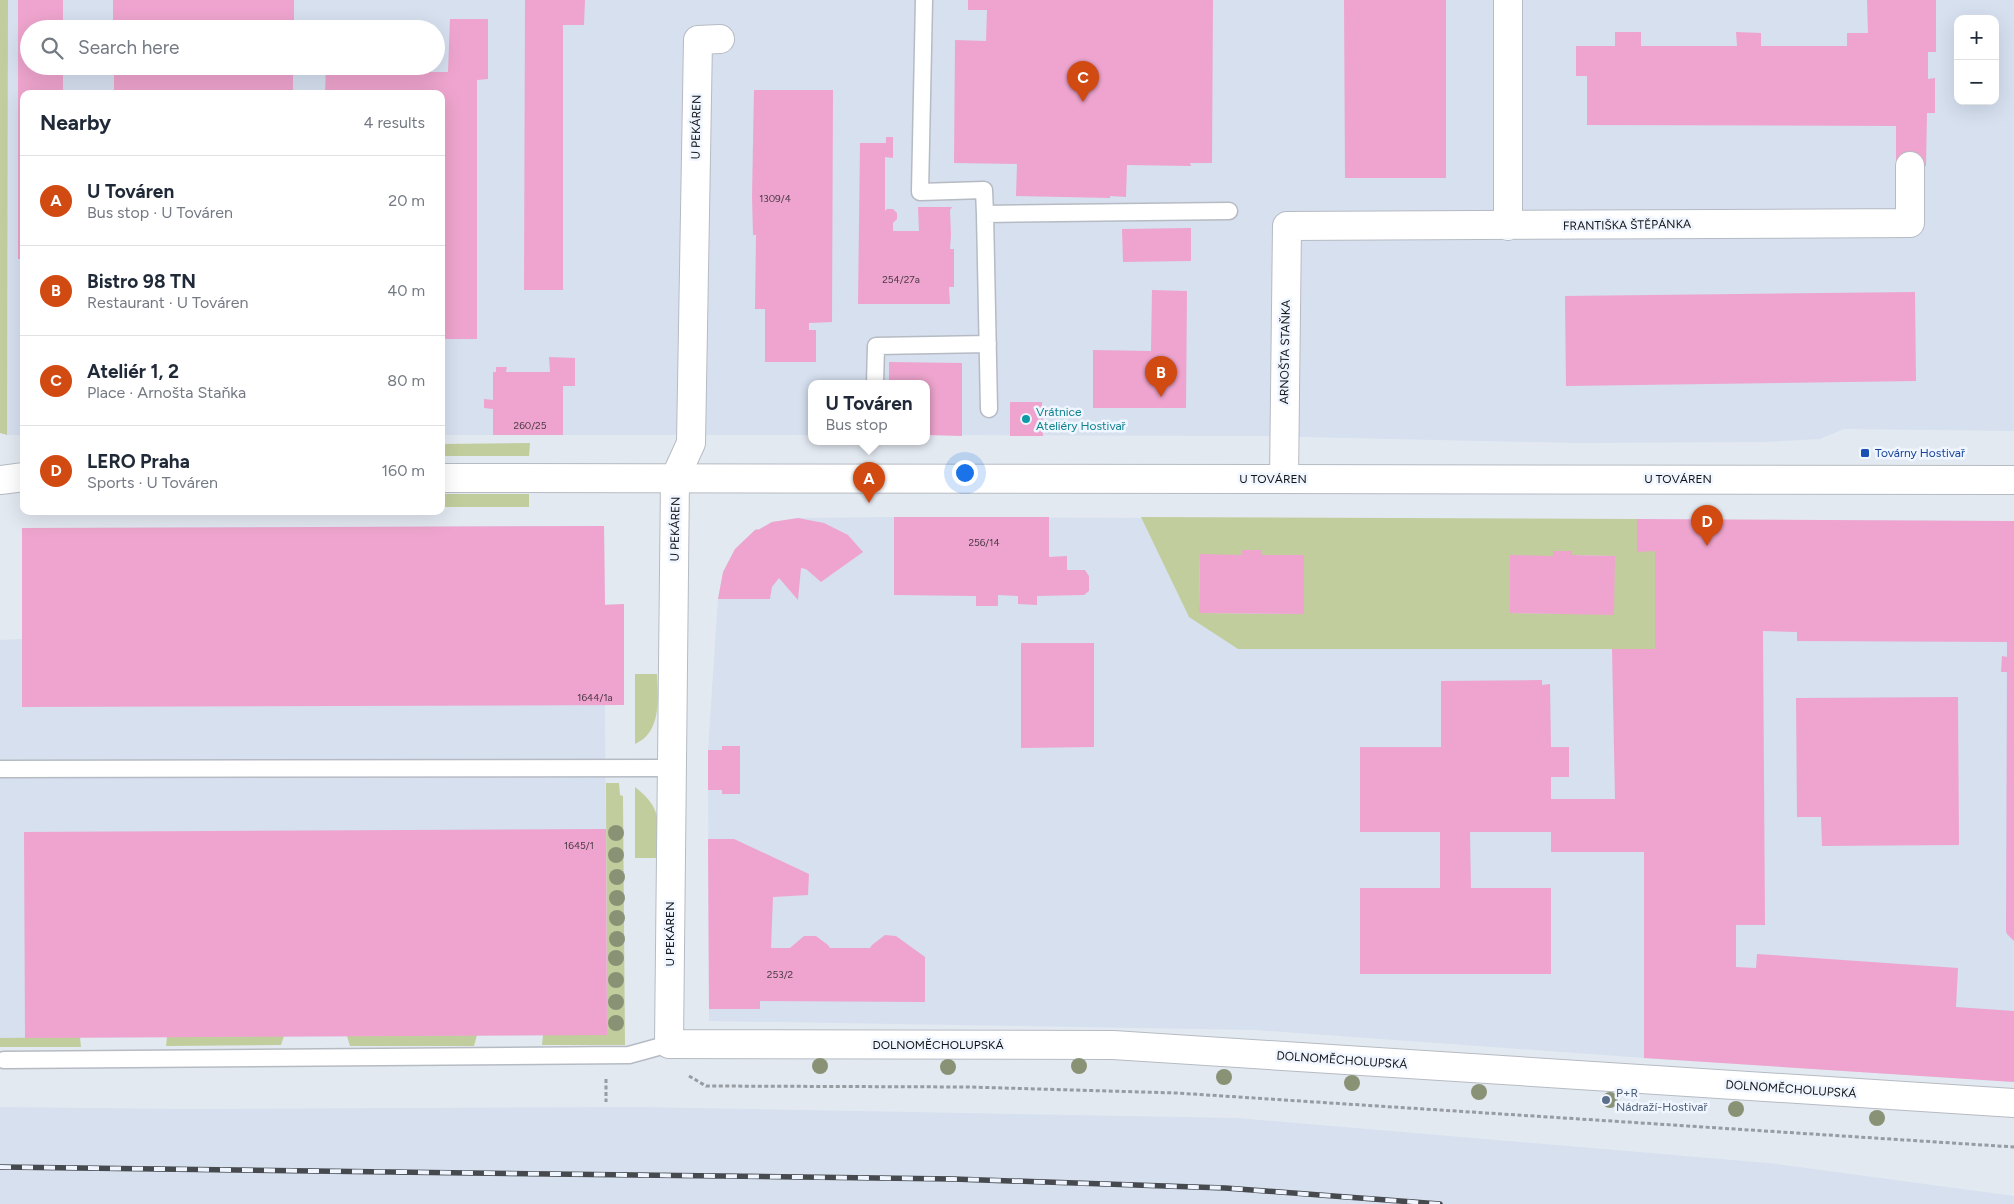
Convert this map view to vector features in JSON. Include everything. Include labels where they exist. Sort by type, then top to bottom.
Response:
[{"type":"street","points":[[1508,0],[1508,226]]},
{"type":"street","name":"U PEKÁREN","points":[[669,1044],[675,478],[691,442],[698,40],[720,39]]},
{"type":"street","name":"FRANTIŠKA ŠTĚPÁNKA","points":[[1286,226],[1910,223],[1910,166]]},
{"type":"street","name":"ARNOŠTA STAŇKA","points":[[1284,479],[1286,226]]},
{"type":"street","points":[[0,480],[20,478]]},
{"type":"street","name":"U TOVÁREN","points":[[445,478],[2014,480]]},
{"type":"street","name":"DOLNOMĚCHOLUPSKÁ","points":[[669,1044],[1113,1045],[2014,1103]]},
{"type":"lane","points":[[924,0],[920,192],[984,190],[989,409]]},
{"type":"lane","points":[[985,214],[1229,211]]},
{"type":"lane","points":[[875,380],[876,346],[988,344]]},
{"type":"lane","points":[[1,769],[671,768]]},
{"type":"lane","points":[[4,1060],[629,1055],[669,1044]]},
{"type":"path","points":[[685,1074],[706,1086],[969,1087],[1176,1093],[2014,1147]]},
{"type":"shaded area","points":[[8,0],[2014,0],[2014,431],[1844,429],[1820,439],[1765,442],[1576,443],[1256,436],[930,435],[930,380],[808,380],[808,435],[445,435],[445,90],[20,90],[20,435],[7,435]]},
{"type":"shaded area","points":[[798,518],[2014,521],[2014,1082],[1255,1030],[709,1021],[708,750],[718,599],[723,572],[735,549],[755,530],[772,522]]},
{"type":"shaded area","points":[[604,526],[605,604],[624,604],[624,705],[605,705],[607,1035],[0,1038],[0,640],[22,639],[22,528]]},
{"type":"shaded area","points":[[0,1107],[184,1109],[640,1107],[1237,1118],[1768,1163],[2014,1196],[2014,1204],[0,1204]]},
{"type":"green space","points":[[0,0],[8,0],[7,435],[0,433]]},
{"type":"green space","points":[[530,443],[529,456],[445,456],[445,444]]},
{"type":"green space","points":[[445,494],[529,494],[529,507],[445,507]]},
{"type":"green space","points":[[1141,517],[1637,519],[1637,551],[1655,551],[1655,649],[1238,649],[1189,617]],"holes":[[[1242,550],[1261,550],[1261,555],[1303,555],[1303,614],[1199,613],[1200,555],[1242,555]],[[1553,551],[1572,551],[1572,555],[1614,556],[1614,614],[1510,613],[1510,556],[1553,556]]]},
{"type":"green space","points":[[635,674],[657,674],[658,704],[654,723],[650,731],[644,739],[635,744]]},
{"type":"green space","points":[[606,783],[619,783],[620,795],[623,796],[625,1045],[542,1045],[543,1035],[607,1034]]},
{"type":"green space","points":[[635,787],[651,803],[658,818],[659,858],[635,858]]},
{"type":"green space","points":[[477,1035],[474,1046],[350,1046],[347,1036]]},
{"type":"green space","points":[[284,1036],[281,1045],[166,1046],[167,1037]]},
{"type":"green space","points":[[80,1037],[81,1047],[0,1047],[0,1038]]},
{"type":"building","points":[[18,0],[63,0],[63,20],[20,20],[20,75],[63,75],[63,90],[20,90],[20,259],[18,259]]},
{"type":"building","points":[[113,0],[294,0],[294,20],[113,20]]},
{"type":"building","points":[[525,0],[585,0],[584,25],[563,25],[563,290],[524,290]]},
{"type":"building","points":[[968,0],[1213,0],[1212,163],[1190,163],[1191,166],[1127,165],[1126,197],[1110,196],[1110,198],[1016,196],[1017,164],[954,163],[955,40],[986,41],[987,10],[968,10]]},
{"type":"building","points":[[1344,0],[1446,0],[1446,178],[1345,178]]},
{"type":"building","points":[[1867,0],[1936,0],[1936,52],[1928,52],[1928,79],[1935,78],[1935,113],[1927,113],[1926,166],[1896,166],[1896,126],[1587,125],[1587,76],[1576,76],[1576,46],[1615,46],[1615,32],[1641,32],[1641,46],[1737,46],[1736,32],[1761,33],[1761,46],[1847,46],[1847,33],[1868,33]]},
{"type":"building","points":[[450,19],[488,19],[488,79],[477,80],[477,339],[445,339],[445,90],[325,90],[326,75],[445,75],[445,72],[448,72]]},
{"type":"building","points":[[114,75],[293,75],[293,90],[114,90]]},
{"type":"building","points":[[754,90],[833,90],[832,322],[809,323],[809,330],[816,330],[816,362],[765,362],[765,309],[755,309],[756,235],[753,235],[752,197]]},
{"type":"building","points":[[886,137],[893,137],[893,158],[885,157],[885,211],[893,209],[897,213],[897,219],[893,223],[893,231],[919,231],[918,207],[952,207],[950,210],[950,249],[954,249],[954,287],[949,287],[950,304],[858,304],[860,143],[886,143]]},
{"type":"building","points":[[1191,228],[1191,261],[1123,262],[1122,229]]},
{"type":"building","points":[[1152,290],[1187,291],[1186,408],[1093,408],[1093,350],[1151,351]]},
{"type":"building","points":[[1915,292],[1916,381],[1566,386],[1565,296]]},
{"type":"building","points":[[549,357],[575,358],[575,386],[563,386],[563,435],[493,435],[493,409],[484,408],[484,399],[493,400],[493,372],[496,372],[496,367],[507,367],[506,372],[550,372]]},
{"type":"building","points":[[889,362],[962,363],[962,436],[930,435],[930,380],[889,380]]},
{"type":"building","name":"Vrátnice Ateliéry Hostivař","points":[[1010,402],[1042,402],[1043,436],[1010,436]]},
{"type":"building","points":[[894,517],[1049,517],[1049,557],[1067,556],[1067,570],[1085,570],[1089,576],[1089,591],[1084,595],[1037,596],[1037,605],[1018,604],[1018,596],[998,595],[998,606],[976,606],[976,596],[894,595]]},
{"type":"building","points":[[798,518],[824,523],[848,535],[863,552],[821,582],[806,569],[801,568],[798,600],[779,578],[772,587],[770,599],[718,599],[723,572],[735,549],[755,530],[772,522]]},
{"type":"building","points":[[1637,519],[2014,521],[2014,941],[2006,931],[2007,672],[2001,672],[2002,656],[2007,657],[2007,642],[1797,641],[1797,632],[1763,631],[1765,925],[1736,925],[1736,967],[1756,968],[1757,954],[1958,968],[1956,1007],[2014,1011],[2014,1082],[1644,1058],[1644,852],[1551,852],[1551,832],[1470,832],[1471,888],[1551,888],[1551,974],[1360,974],[1360,888],[1440,888],[1440,832],[1360,832],[1360,747],[1441,747],[1441,681],[1542,680],[1542,685],[1550,684],[1551,747],[1569,747],[1569,777],[1551,777],[1551,799],[1615,799],[1612,649],[1655,649],[1655,551],[1637,552]]},
{"type":"building","points":[[604,526],[605,605],[624,604],[624,705],[22,707],[22,528]]},
{"type":"building","points":[[1242,550],[1261,550],[1261,555],[1304,555],[1304,614],[1199,613],[1200,554],[1242,555]]},
{"type":"building","points":[[1553,551],[1572,551],[1572,555],[1615,556],[1614,615],[1510,613],[1510,555],[1553,556]]},
{"type":"building","points":[[1021,643],[1094,643],[1094,747],[1021,748]]},
{"type":"building","points":[[1958,697],[1959,845],[1822,846],[1821,817],[1797,817],[1796,698]]},
{"type":"building","points":[[722,746],[740,746],[740,794],[722,794],[722,790],[708,790],[708,750],[722,750]]},
{"type":"building","points":[[606,829],[607,1035],[25,1038],[24,832]]},
{"type":"building","points":[[708,839],[734,839],[809,874],[808,895],[773,897],[771,948],[790,948],[804,936],[816,936],[830,948],[870,948],[885,935],[896,936],[925,957],[925,1002],[760,1001],[760,1009],[709,1009]]},
{"type":"railway","points":[[0,1167],[953,1179],[1225,1188],[1440,1204]]},
{"type":"place","name":"Ateliér 1, 2","points":[[1083,102]]},
{"type":"place","name":"Bistro 98 TN","points":[[1161,397]]},
{"type":"place","name":"Vrátnice Ateliéry Hostivař","points":[[1026,419]]},
{"type":"place","name":"Továrny Hostivař","points":[[1865,453]]},
{"type":"place","name":"U Továren","points":[[869,503]]},
{"type":"place","name":"LERO Praha","points":[[1707,546]]},
{"type":"place","name":"P+R Nádraží-Hostivař","points":[[1606,1100]]}]
